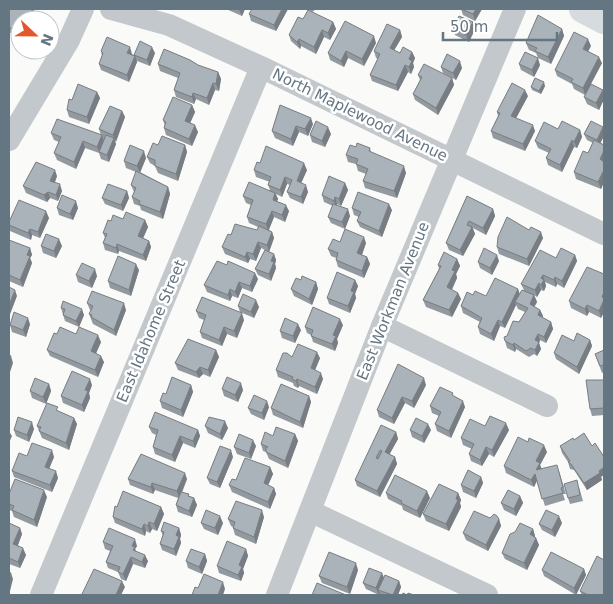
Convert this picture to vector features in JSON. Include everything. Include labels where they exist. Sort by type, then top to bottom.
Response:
[{"type":"main road","points":[[582,9],[604,20]]},
{"type":"street","points":[[9,140],[69,40],[83,9]]},
{"type":"street","name":"North Maplewood Avenue","points":[[111,9],[169,25],[261,67],[604,234]]},
{"type":"street","name":"East Workman Avenue","points":[[277,595],[382,326],[450,160],[515,9]]},
{"type":"street","name":"East Idahome Street","points":[[41,595],[261,67]]},
{"type":"street","points":[[382,326],[548,406]]},
{"type":"street","points":[[310,511],[483,594]]},
{"type":"building","points":[[9,9],[32,10],[10,10],[9,27]]},
{"type":"building","points":[[252,9],[282,9],[274,25],[249,14]]},
{"type":"building","points":[[461,9],[476,9],[473,14]]},
{"type":"building","points":[[308,10],[333,22],[328,33],[322,30],[314,47],[299,39],[297,42],[289,35],[298,17],[303,19]]},
{"type":"building","points":[[538,15],[562,29],[548,57],[535,51],[537,48],[526,43]]},
{"type":"building","points":[[459,16],[473,22],[466,35],[453,28]]},
{"type":"building","points":[[345,21],[374,36],[362,59],[346,51],[341,61],[328,53]]},
{"type":"building","points":[[387,24],[400,30],[390,48],[400,53],[403,47],[412,52],[409,59],[412,61],[409,67],[405,65],[396,85],[370,75],[380,54],[374,51]]},
{"type":"building","points":[[574,32],[588,39],[583,49],[599,57],[583,88],[571,82],[573,79],[555,70]]},
{"type":"building","points":[[107,37],[130,47],[127,53],[135,56],[127,75],[99,64],[103,53],[101,51]]},
{"type":"building","points":[[140,41],[152,47],[147,60],[134,55]]},
{"type":"building","points":[[164,49],[218,72],[216,84],[213,83],[207,98],[193,93],[192,97],[174,90],[180,73],[158,64]]},
{"type":"building","points":[[525,52],[538,58],[532,70],[519,64]]},
{"type":"building","points":[[447,54],[460,61],[453,73],[441,67]]},
{"type":"building","points":[[424,64],[452,78],[436,108],[413,94],[422,77],[418,75]]},
{"type":"building","points":[[535,78],[544,82],[539,91],[531,87]]},
{"type":"building","points":[[512,83],[525,90],[511,116],[533,125],[523,144],[491,131],[500,113],[497,112]]},
{"type":"building","points":[[78,84],[97,92],[87,117],[67,110],[69,99],[72,100]]},
{"type":"building","points":[[591,84],[603,90],[596,103],[584,97]]},
{"type":"building","points":[[173,97],[192,105],[185,121],[195,125],[189,139],[164,128],[166,122],[163,120]]},
{"type":"building","points":[[280,105],[311,118],[305,129],[296,126],[291,139],[272,131]]},
{"type":"building","points":[[110,106],[122,111],[113,135],[99,129]]},
{"type":"building","points":[[57,119],[102,135],[97,147],[83,141],[74,162],[54,153],[61,137],[51,133]]},
{"type":"building","points":[[316,121],[328,127],[322,141],[310,135]]},
{"type":"building","points":[[562,121],[580,130],[574,142],[572,140],[560,165],[546,158],[551,149],[535,141],[544,122],[558,129]]},
{"type":"building","points":[[591,121],[603,127],[597,140],[584,134]]},
{"type":"building","points":[[106,135],[114,138],[107,155],[99,152]]},
{"type":"building","points":[[162,136],[185,145],[176,174],[155,166],[155,160],[147,157],[153,143],[158,145]]},
{"type":"building","points":[[594,140],[604,145],[604,151],[600,159],[604,162],[604,170],[598,182],[574,172],[583,151],[588,153]]},
{"type":"building","points":[[357,143],[370,148],[369,151],[404,166],[394,191],[363,181],[368,169],[356,164],[358,159],[346,155],[350,145],[356,147]]},
{"type":"building","points":[[130,145],[144,151],[137,166],[124,161]]},
{"type":"building","points":[[266,146],[304,163],[297,181],[306,185],[301,197],[287,192],[292,180],[285,177],[280,190],[268,185],[271,177],[254,170],[257,162],[260,163]]},
{"type":"building","points":[[36,162],[55,170],[50,181],[60,184],[56,195],[48,192],[44,195],[23,186]]},
{"type":"building","points":[[136,171],[168,187],[160,212],[139,204],[140,201],[132,197],[136,188],[131,185]]},
{"type":"building","points":[[329,176],[345,183],[339,199],[335,197],[334,201],[322,195]]},
{"type":"building","points":[[249,182],[275,193],[273,200],[286,205],[282,215],[272,211],[266,224],[247,217],[253,200],[243,196]]},
{"type":"building","points":[[108,184],[127,191],[121,205],[102,198]]},
{"type":"building","points":[[358,192],[389,204],[379,231],[357,221],[361,212],[352,208]]},
{"type":"building","points":[[62,195],[76,201],[70,214],[57,208]]},
{"type":"building","points":[[467,196],[493,209],[483,228],[469,221],[467,225],[472,227],[460,250],[446,243]]},
{"type":"building","points":[[19,200],[46,211],[38,232],[30,229],[28,233],[9,225]]},
{"type":"building","points":[[333,204],[348,209],[342,222],[328,217]]},
{"type":"building","points":[[126,212],[145,220],[138,236],[149,241],[143,255],[117,244],[116,248],[103,243],[107,234],[103,233],[108,220],[111,221],[113,215],[123,219]]},
{"type":"building","points":[[507,217],[529,230],[531,227],[541,232],[527,259],[497,247],[498,237]]},
{"type":"building","points":[[235,224],[257,230],[259,226],[272,232],[267,245],[258,242],[253,254],[247,252],[245,257],[222,247],[228,234],[231,235]]},
{"type":"building","points":[[345,229],[364,237],[357,253],[367,257],[362,271],[336,260],[338,253],[328,249],[333,239],[340,242]]},
{"type":"building","points":[[46,234],[59,239],[54,251],[41,246]]},
{"type":"building","points":[[9,240],[30,248],[27,255],[30,256],[20,280],[9,275]]},
{"type":"building","points":[[484,248],[497,255],[490,268],[478,262]]},
{"type":"building","points":[[561,248],[575,255],[562,281],[555,277],[554,280],[543,275],[541,278],[544,280],[541,285],[539,283],[535,290],[521,284],[540,250],[556,258]]},
{"type":"building","points":[[265,250],[274,254],[271,261],[274,262],[269,274],[255,269]]},
{"type":"building","points":[[444,252],[457,259],[452,270],[455,271],[447,287],[458,293],[449,310],[423,300],[441,266],[438,265]]},
{"type":"building","points":[[118,256],[136,264],[129,290],[108,281]]},
{"type":"building","points":[[217,261],[227,265],[228,261],[255,273],[250,286],[239,282],[235,292],[230,289],[228,295],[204,285]]},
{"type":"building","points":[[82,263],[95,269],[89,281],[76,275]]},
{"type":"building","points":[[587,267],[604,274],[604,292],[602,297],[604,300],[599,311],[587,305],[585,309],[569,301]]},
{"type":"building","points":[[337,272],[355,280],[351,291],[354,292],[348,306],[327,298]]},
{"type":"building","points":[[302,276],[316,282],[309,299],[291,289],[296,278],[301,280]]},
{"type":"building","points":[[495,278],[518,289],[502,322],[498,320],[491,334],[478,327],[482,318],[461,306],[467,292],[473,295],[475,291],[486,296]]},
{"type":"building","points":[[9,287],[15,290],[9,305]]},
{"type":"building","points":[[522,290],[534,295],[530,304],[540,310],[538,315],[551,322],[544,337],[538,334],[535,340],[539,342],[535,350],[531,348],[526,351],[514,343],[513,345],[505,341],[504,337],[507,336],[513,321],[519,322],[528,308],[515,302]]},
{"type":"building","points":[[92,291],[124,303],[114,330],[89,314],[93,306],[87,303]]},
{"type":"building","points":[[243,294],[256,300],[251,312],[238,306]]},
{"type":"building","points":[[202,297],[242,313],[234,331],[224,327],[219,340],[200,332],[206,315],[196,311]]},
{"type":"building","points":[[63,301],[82,309],[76,321],[63,315],[65,309],[61,308]]},
{"type":"building","points":[[313,307],[340,319],[333,335],[336,336],[332,344],[311,336],[313,330],[305,327]]},
{"type":"building","points":[[14,312],[28,318],[23,330],[10,325]]},
{"type":"building","points":[[285,318],[298,324],[293,336],[280,331]]},
{"type":"building","points":[[60,327],[76,334],[79,327],[98,335],[91,351],[101,356],[95,370],[47,350],[54,333],[57,334]]},
{"type":"building","points":[[577,333],[590,340],[577,367],[554,353],[562,335],[574,341]]},
{"type":"building","points":[[188,339],[216,350],[208,370],[200,367],[196,372],[175,363]]},
{"type":"building","points":[[298,344],[317,352],[311,368],[321,373],[315,387],[297,379],[296,381],[292,379],[293,377],[276,370],[283,353],[287,353],[292,357]]},
{"type":"building","points":[[604,350],[604,365],[600,366],[595,354]]},
{"type":"building","points":[[398,364],[424,378],[412,401],[402,397],[392,418],[377,410]]},
{"type":"building","points":[[72,371],[90,379],[85,390],[88,391],[82,405],[61,396]]},
{"type":"building","points":[[172,377],[191,385],[181,410],[160,401],[163,393],[166,394]]},
{"type":"building","points":[[227,377],[241,383],[235,395],[222,389]]},
{"type":"building","points":[[35,378],[49,384],[43,397],[30,391]]},
{"type":"building","points":[[586,380],[604,380],[604,408],[590,409]]},
{"type":"building","points":[[281,384],[309,396],[300,422],[271,408]]},
{"type":"building","points":[[440,387],[453,393],[452,395],[463,401],[449,431],[435,424],[441,412],[430,406]]},
{"type":"building","points":[[254,395],[267,401],[262,413],[248,408]]},
{"type":"building","points":[[47,403],[58,407],[56,410],[74,418],[66,443],[39,431],[41,427],[37,426]]},
{"type":"building","points":[[155,412],[198,430],[193,441],[180,436],[172,455],[153,447],[158,430],[149,427]]},
{"type":"building","points":[[490,416],[506,423],[492,450],[486,447],[480,460],[469,454],[474,444],[461,438],[470,419],[485,426]]},
{"type":"building","points":[[18,417],[32,422],[27,435],[14,430]]},
{"type":"building","points":[[209,417],[225,421],[220,434],[205,426]]},
{"type":"building","points":[[416,418],[428,424],[422,436],[410,430]]},
{"type":"building","points":[[381,425],[396,432],[385,452],[395,457],[377,491],[355,480]],"holes":[[[380,450],[382,451],[378,459],[376,458]]]},
{"type":"building","points":[[276,427],[295,434],[285,461],[266,452],[266,447],[268,447],[261,444],[265,432],[273,436]]},
{"type":"building","points":[[584,433],[592,446],[595,443],[604,457],[604,467],[599,471],[600,473],[584,483],[568,462],[570,461],[560,446]]},
{"type":"building","points":[[239,434],[253,440],[249,453],[234,447]]},
{"type":"building","points":[[518,437],[528,442],[529,438],[544,445],[536,461],[540,463],[536,470],[557,465],[563,493],[542,499],[535,474],[531,480],[504,466]]},
{"type":"building","points":[[32,443],[52,450],[45,467],[56,471],[50,485],[12,471],[19,453],[27,456]]},
{"type":"building","points":[[220,446],[231,450],[217,482],[207,478]]},
{"type":"building","points":[[141,454],[185,473],[177,491],[152,483],[151,487],[128,479]]},
{"type":"building","points":[[245,458],[270,467],[264,483],[274,488],[268,502],[229,485],[232,479],[236,480]]},
{"type":"building","points":[[468,470],[481,477],[474,491],[461,485]]},
{"type":"building","points":[[395,475],[427,491],[417,511],[386,493]]},
{"type":"building","points":[[15,479],[44,490],[34,520],[12,510],[14,506],[9,504],[9,494]]},
{"type":"building","points":[[577,480],[580,495],[568,498],[564,484]]},
{"type":"building","points":[[439,484],[458,493],[456,499],[458,500],[446,524],[423,514]]},
{"type":"building","points":[[508,490],[520,496],[514,509],[501,503]]},
{"type":"building","points":[[123,491],[161,507],[154,524],[149,522],[148,526],[144,524],[142,529],[113,517],[115,506],[117,507]]},
{"type":"building","points":[[181,492],[189,494],[188,496],[194,498],[189,511],[176,505]]},
{"type":"building","points":[[236,501],[262,510],[254,537],[233,528],[235,522],[228,519]]},
{"type":"building","points":[[206,510],[220,516],[215,528],[201,523]]},
{"type":"building","points":[[546,510],[559,516],[552,530],[539,524]]},
{"type":"building","points":[[474,511],[490,518],[494,514],[499,519],[486,545],[463,533]]},
{"type":"building","points":[[164,522],[179,528],[176,535],[179,537],[174,549],[160,544],[164,532],[161,531]]},
{"type":"building","points":[[9,523],[20,528],[13,544],[23,548],[18,562],[9,558]]},
{"type":"building","points":[[520,523],[533,529],[530,534],[536,538],[524,563],[502,553],[510,534],[515,532]]},
{"type":"building","points":[[109,528],[135,539],[132,546],[135,547],[133,550],[145,555],[142,562],[131,557],[123,574],[118,572],[120,567],[106,562],[113,546],[103,542]]},
{"type":"building","points":[[227,541],[246,549],[239,565],[242,567],[238,575],[217,566]]},
{"type":"building","points":[[191,549],[205,554],[199,567],[186,561]]},
{"type":"building","points":[[329,552],[356,563],[347,587],[319,576]]},
{"type":"building","points":[[551,552],[584,569],[574,588],[542,570]]},
{"type":"building","points":[[597,556],[604,560],[604,595],[588,595],[580,591]]},
{"type":"building","points":[[369,568],[382,573],[376,588],[363,583]]},
{"type":"building","points":[[94,569],[122,581],[116,595],[82,594]]},
{"type":"building","points":[[204,574],[223,582],[218,595],[192,595],[195,587],[198,588]]},
{"type":"building","points":[[385,575],[399,581],[393,595],[378,590]]},
{"type":"building","points":[[317,583],[346,595],[312,595]]}]
